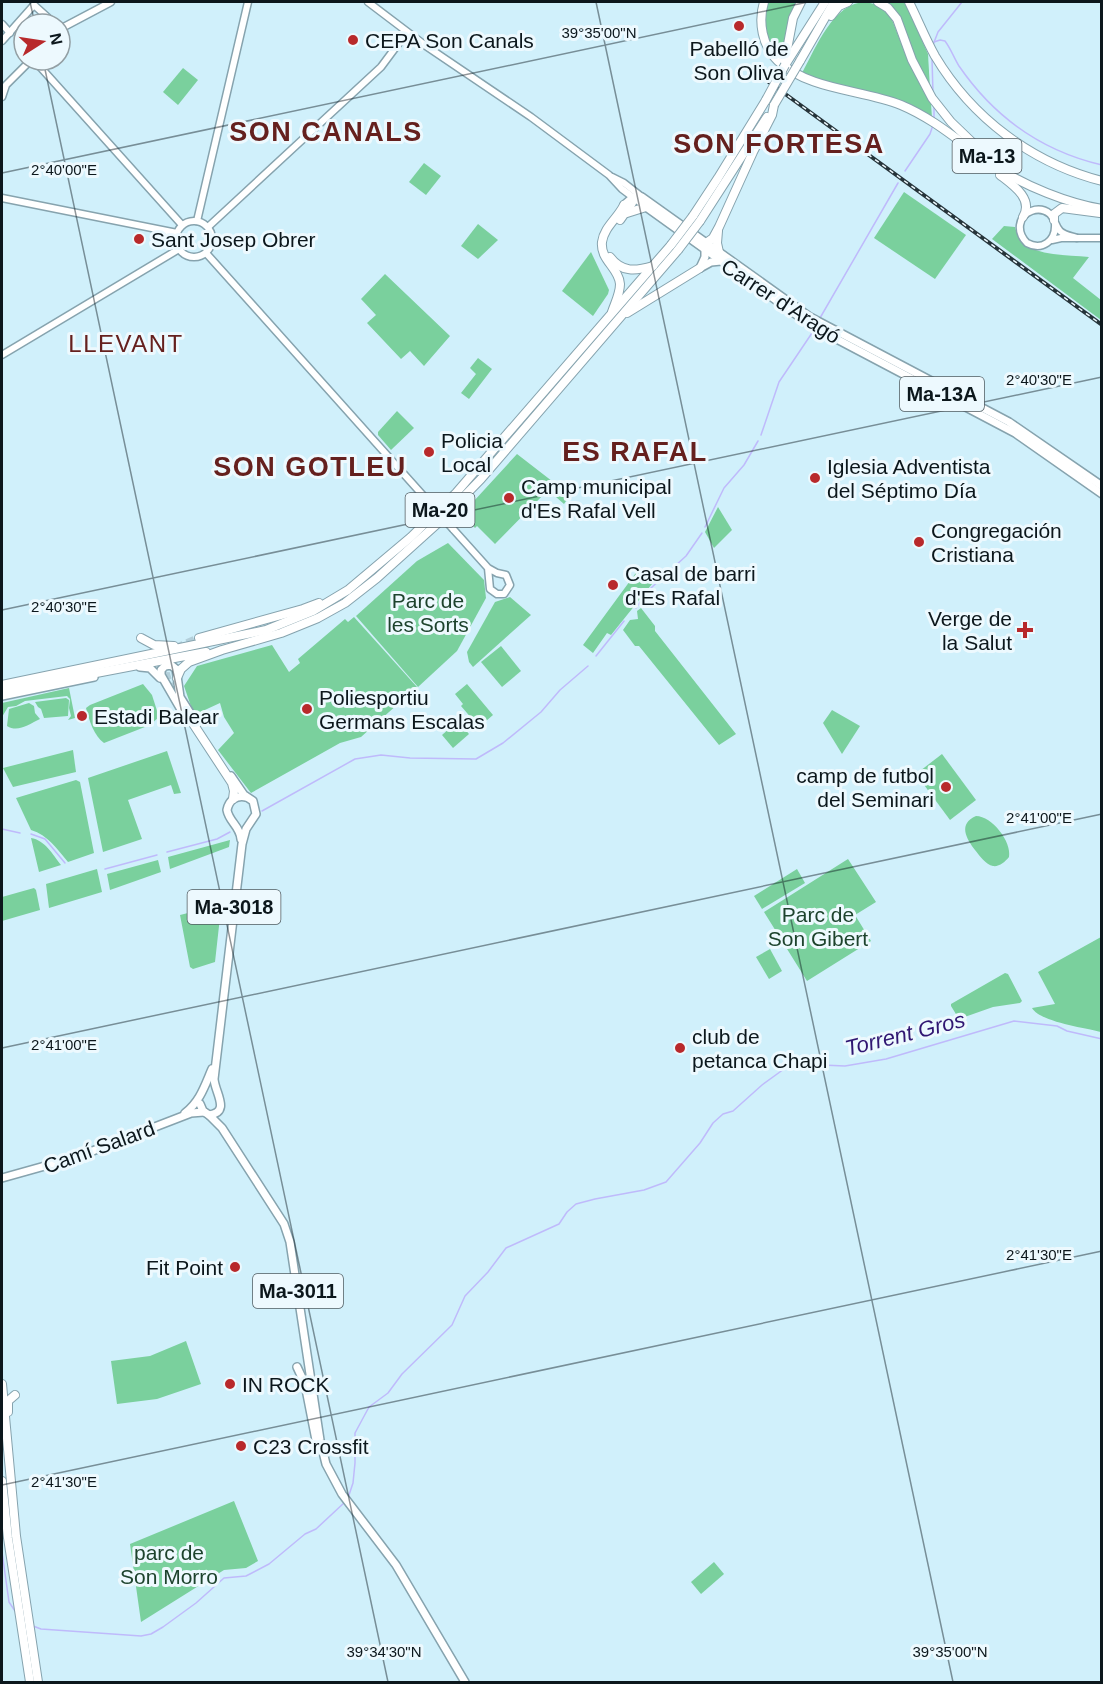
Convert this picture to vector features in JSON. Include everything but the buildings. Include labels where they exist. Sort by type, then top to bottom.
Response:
[{"type":"highway","points":[[764,2],[763,35],[772,54],[783,65],[809,80],[877,97],[909,109],[934,122],[1011,177],[1042,191]]},
{"type":"highway","points":[[791,50],[793,18],[801,2]]},
{"type":"highway","name":"Ma-20","points":[[697,218],[766,100],[791,50],[801,40],[825,2]]},
{"type":"highway","name":"Ma-20","points":[[2,691],[222,650],[272,636],[337,608],[369,584],[434,527],[467,494],[621,317],[697,218],[774,105],[834,2]]},
{"type":"highway","points":[[823,22],[839,6],[848,2]]},
{"type":"highway","name":"Ma-13","points":[[878,2],[888,8],[897,19],[909,54],[928,92],[958,130],[988,157],[1042,191],[1101,208]]},
{"type":"highway","name":"Ma-13","points":[[911,2],[936,57],[968,100],[997,128],[1013,141],[1057,165],[1101,181]]},
{"type":"highway","points":[[703,246],[713,237],[719,227],[748,162],[772,116],[774,105]]},
{"type":"highway","points":[[974,150],[979,159],[1014,186],[1024,198],[1027,209],[1023,217]]},
{"type":"highway","points":[[630,199],[646,207]]},
{"type":"highway","points":[[630,199],[609,235],[607,248],[610,257],[616,264],[627,270],[640,270],[654,265]]},
{"type":"highway","points":[[611,316],[620,284],[616,272],[604,256],[602,242],[606,231],[630,199]]},
{"type":"highway","points":[[1055,222],[1054,214],[1062,207],[1101,214]]},
{"type":"highway","points":[[718,252],[719,227]]},
{"type":"highway","name":"Ma-20","points":[[2,685],[202,641],[242,636],[285,623],[313,611],[348,590],[403,544],[456,493],[654,265],[675,247]]},
{"type":"highway","points":[[621,317],[700,268]]},
{"type":"highway","points":[[141,638],[154,645],[184,645]]},
{"type":"highway","points":[[86,664],[202,641]]},
{"type":"highway","points":[[177,678],[181,669],[189,662],[222,650]]},
{"type":"highway","points":[[141,667],[190,655]]},
{"type":"highway","points":[[190,721],[233,785],[231,801]]},
{"type":"highway","points":[[2,1384],[16,1536],[38,1683]]},
{"type":"highway","points":[[15,1395],[8,1401],[8,1407],[16,1536]]},
{"type":"highway","points":[[2,1480],[20,1630],[20,1660],[30,1683]]},
{"type":"main road","name":"Carrer d'Aragó","points":[[630,199],[703,246],[718,252],[803,312],[862,349]]},
{"type":"main road","name":"Carrer d'Aragó","points":[[646,207],[812,326],[862,349],[975,409],[1089,481],[1101,486]]},
{"type":"main road","points":[[700,268],[705,257],[703,246]]},
{"type":"main road","points":[[700,268],[721,261]]},
{"type":"main road","name":"Carrer d'Aragó","points":[[975,409],[985,409],[1027,434],[1089,481],[1101,494]]},
{"type":"main road","points":[[1027,434],[1032,444]]},
{"type":"main road","points":[[177,678],[177,671],[173,666],[167,665],[162,668],[161,675],[190,721]]},
{"type":"main road","points":[[2,696],[141,667],[150,668],[156,672],[190,721]]},
{"type":"main road","name":"Ma-3018","points":[[177,678],[177,687],[183,703],[246,797],[253,801],[256,811],[255,818],[246,829],[242,844],[214,1079],[217,1095],[222,1102],[219,1110],[206,1113]]},
{"type":"main road","points":[[231,801],[240,796],[246,797]]},
{"type":"main road","name":"Ma-3018","points":[[231,801],[228,813],[240,831],[242,844]]},
{"type":"main road","points":[[234,824],[250,823]]},
{"type":"main road","points":[[176,1119],[196,1103],[216,1062]]},
{"type":"main road","name":"Ma-3018","points":[[200,1104],[214,1079]]},
{"type":"main road","points":[[206,1095],[211,1093],[217,1095]]},
{"type":"main road","points":[[200,1104],[206,1113]]},
{"type":"main road","name":"Camí Salard","points":[[191,1113],[200,1104]]},
{"type":"main road","name":"Ma-3011","points":[[219,1110],[222,1128]]},
{"type":"main road","name":"Camí Salard","points":[[3,1179],[77,1157],[191,1113],[206,1113]]},
{"type":"main road","name":"Ma-3011","points":[[206,1113],[222,1128],[284,1224],[290,1242],[320,1440],[326,1464],[350,1507],[407,1581],[465,1683]]},
{"type":"main road","points":[[297,1367],[305,1384],[317,1447],[326,1464]]},
{"type":"street","points":[[72,23],[111,2]]},
{"type":"street","points":[[198,220],[248,2]]},
{"type":"street","name":"Carrer d'Aragó","points":[[368,2],[407,32],[512,103],[609,175],[630,199],[646,207]]},
{"type":"street","points":[[2,41],[34,3]]},
{"type":"street","points":[[2,24],[10,33]]},
{"type":"street","points":[[208,227],[377,71],[407,32]]},
{"type":"street","points":[[2,97],[4,83],[17,72]]},
{"type":"street","points":[[43,72],[182,225]]},
{"type":"street","points":[[2,198],[177,233]]},
{"type":"street","points":[[1077,238],[1064,234],[1047,212],[1039,210],[1023,217],[1020,224],[1020,232],[1027,243],[1040,246],[1061,238],[1077,238],[1101,238]]},
{"type":"street","points":[[198,220],[208,227],[212,243],[206,253],[200,256],[188,256],[179,249],[177,233],[182,225],[198,220]]},
{"type":"street","points":[[1051,240],[1055,234],[1055,222]]},
{"type":"street","points":[[2,355],[179,249]]},
{"type":"street","points":[[206,253],[488,568],[497,573],[503,573],[509,579],[510,587],[504,594],[492,592],[488,585],[490,578],[488,568]]},
{"type":"street","points":[[490,578],[497,573]]},
{"type":"green space","points":[[767,2],[797,2],[785,51],[780,58],[766,32]]},
{"type":"green space","points":[[866,2],[878,5],[891,17],[908,61],[931,104],[932,118],[882,95],[827,82],[802,73],[835,18],[854,4]]},
{"type":"green space","points":[[884,2],[906,3],[928,54],[930,89]]},
{"type":"green space","points":[[183,68],[198,80],[178,105],[163,92]]},
{"type":"green space","points":[[424,163],[441,176],[426,195],[409,182]]},
{"type":"green space","points":[[904,192],[966,235],[935,279],[874,238]]},
{"type":"green space","points":[[478,224],[498,240],[478,259],[461,246]]},
{"type":"green space","points":[[1004,226],[1015,227],[1019,237],[1034,249],[1089,257],[1073,278],[1101,300],[1101,320],[992,239]]},
{"type":"green space","points":[[591,252],[609,290],[593,316],[562,291]]},
{"type":"green space","points":[[385,274],[450,336],[424,366],[410,351],[401,359],[367,323],[376,315],[361,299]]},
{"type":"green space","points":[[478,358],[492,369],[469,399],[461,393],[476,374],[470,368]]},
{"type":"green space","points":[[397,411],[414,428],[391,450],[378,432]]},
{"type":"green space","name":"Camp municipal d'Es Rafal Vell","points":[[517,454],[570,495],[564,504],[548,490],[495,544],[462,514]]},
{"type":"green space","points":[[718,507],[732,530],[714,548],[705,532]]},
{"type":"green space","name":"Parc de les Sorts","points":[[448,543],[484,580],[486,598],[457,651],[418,687],[356,616],[417,561]]},
{"type":"green space","points":[[638,570],[652,584],[611,635],[607,633],[593,653],[583,645]]},
{"type":"green space","points":[[510,597],[531,615],[473,667],[469,662],[467,652],[495,602]]},
{"type":"green space","points":[[641,608],[655,626],[655,631],[736,734],[719,745],[639,646],[635,646],[623,630],[630,620],[638,619],[637,611]]},
{"type":"green space","name":"Poliesportiu Germans Escalas","points":[[354,617],[417,687],[361,737],[340,743],[251,793],[218,750],[234,733],[224,717],[220,703],[194,715],[184,686],[197,666],[272,645],[289,672],[300,663],[298,659],[345,619],[348,622]]},
{"type":"green space","points":[[501,646],[521,671],[502,687],[481,662]]},
{"type":"green space","name":"Estadi Balear","points":[[143,684],[152,695],[159,717],[150,725],[104,743],[90,723],[86,708]]},
{"type":"green space","points":[[467,684],[493,715],[479,727],[461,706],[463,704],[455,694]]},
{"type":"green space","points":[[69,688],[75,718],[68,720],[71,716],[70,699],[67,696],[25,701],[8,707],[2,717],[2,703]]},
{"type":"green space","points":[[66,698],[69,700],[68,716],[44,718],[35,702]]},
{"type":"green space","points":[[29,703],[34,706],[35,713],[40,719],[15,729],[7,726],[9,709]]},
{"type":"green space","points":[[832,710],[860,726],[842,754],[823,723]]},
{"type":"green space","points":[[458,721],[469,734],[453,748],[442,735]]},
{"type":"green space","points":[[73,750],[76,772],[13,787],[3,768]]},
{"type":"green space","points":[[167,751],[181,793],[174,794],[171,785],[128,800],[142,839],[103,852],[88,778]]},
{"type":"green space","name":"camp de futbol del Seminari","points":[[942,754],[976,800],[950,820],[916,774]]},
{"type":"green space","points":[[76,780],[80,782],[94,853],[68,862],[47,839],[31,830],[16,798]]},
{"type":"green space","points":[[976,816],[988,820],[1004,837],[1009,857],[1000,865],[993,866],[985,862],[969,841],[965,827],[970,819]]},
{"type":"green space","points":[[31,838],[45,845],[61,865],[39,872]]},
{"type":"green space","points":[[230,840],[229,847],[170,869],[168,857]]},
{"type":"green space","name":"Parc de Son Gibert","points":[[848,859],[876,902],[855,915],[871,941],[807,981],[764,912]]},
{"type":"green space","points":[[158,860],[161,872],[110,890],[107,874]]},
{"type":"green space","points":[[97,869],[102,892],[49,908],[46,884]]},
{"type":"green space","points":[[797,869],[805,883],[762,909],[754,896]]},
{"type":"green space","points":[[34,888],[40,910],[2,921],[2,897]]},
{"type":"green space","points":[[202,906],[221,908],[215,962],[193,969],[190,967],[180,915],[200,910]]},
{"type":"green space","points":[[1101,937],[1101,1032],[1053,1021],[1037,1013],[1032,1008],[1055,1004],[1038,972]]},
{"type":"green space","points":[[770,949],[782,971],[769,979],[756,957]]},
{"type":"green space","points":[[1005,973],[1008,974],[1022,1001],[1020,1003],[993,1007],[959,1019],[951,1004]]},
{"type":"green space","points":[[186,1341],[201,1384],[157,1399],[117,1404],[111,1361],[150,1356]]},
{"type":"green space","name":"parc de Son Morro","points":[[234,1501],[258,1561],[246,1568],[224,1570],[141,1622],[130,1544]]},
{"type":"green space","points":[[714,1562],[724,1574],[701,1594],[691,1582]]},
{"type":"waterway","points":[[933,45],[938,32],[962,2]]},
{"type":"waterway","points":[[934,42],[945,41],[959,66],[973,84],[988,101],[1021,129],[1059,151],[1102,165]]},
{"type":"waterway","points":[[932,59],[933,93]]},
{"type":"waterway","points":[[934,107],[934,120]]},
{"type":"waterway","points":[[905,171],[930,134],[933,125]]},
{"type":"waterway","points":[[820,318],[898,183]]},
{"type":"waterway","points":[[761,435],[779,382],[812,333]]},
{"type":"waterway","points":[[705,527],[724,488],[744,465],[758,441]]},
{"type":"waterway","points":[[636,608],[651,588],[686,556],[702,533]]},
{"type":"waterway","points":[[596,656],[624,621]]},
{"type":"waterway","points":[[262,811],[355,759],[381,755],[476,759],[503,743],[541,712],[560,690],[588,666]]},
{"type":"waterway","points":[[2,829],[20,833]]},
{"type":"waterway","points":[[167,852],[217,839],[230,832]]},
{"type":"waterway","points":[[31,834],[45,839],[65,863]]},
{"type":"waterway","points":[[105,869],[157,855]]},
{"type":"waterway","name":"Torrent Gros","points":[[348,1498],[353,1483],[355,1433],[369,1407],[388,1393],[402,1374],[452,1325],[465,1296],[488,1272],[506,1248],[559,1224],[576,1204],[644,1190],[666,1182],[700,1143],[713,1123],[723,1114],[733,1111],[784,1069],[799,1064],[845,1066],[886,1059],[1014,1021],[1057,1026],[1067,1031],[1102,1039]]},
{"type":"waterway","points":[[33,1626],[41,1629],[141,1636],[151,1634],[196,1603],[224,1578],[246,1576],[269,1564],[305,1534],[316,1529],[345,1502]]},
{"type":"waterway","points":[[2,1552],[9,1602],[17,1614]]},
{"type":"tunnel","points":[[176,648],[199,638]]},
{"type":"tunnel","points":[[167,660],[166,674],[170,686]]},
{"type":"railway","points":[[766,80],[1102,325]]},
{"type":"place","name":"Pabelló de Son Oliva","points":[[739,26]]},
{"type":"place","name":"CEPA Son Canals","points":[[353,40]]},
{"type":"place","name":"Sant Josep Obrer","points":[[139,239]]},
{"type":"place","name":"Policia Local","points":[[429,452]]},
{"type":"place","name":"Iglesia Adventista del Séptimo Día","points":[[815,478]]},
{"type":"place","name":"Camp municipal d'Es Rafal Vell","points":[[509,498]]},
{"type":"place","name":"Congregación Cristiana","points":[[919,542]]},
{"type":"place","name":"Casal de barri d'Es Rafal","points":[[613,585]]},
{"type":"place","name":"Verge de la Salut","points":[[1025,630]]},
{"type":"place","name":"Poliesportiu Germans Escalas","points":[[307,709]]},
{"type":"place","name":"Estadi Balear","points":[[82,716]]},
{"type":"place","name":"camp de futbol del Seminari","points":[[946,787]]},
{"type":"place","name":"club de petanca Chapi","points":[[680,1048]]},
{"type":"place","name":"Fit Point","points":[[235,1267]]},
{"type":"place","name":"IN ROCK","points":[[230,1384]]},
{"type":"place","name":"C23 Crossfit","points":[[241,1446]]},
{"type":"district","name":"SON CANALS","points":[[326,132]]},
{"type":"district","name":"SON FORTESA","points":[[779,144]]},
{"type":"district","name":"LLEVANT","points":[[126,343]]},
{"type":"district","name":"ES RAFAL","points":[[635,452]]},
{"type":"district","name":"SON GOTLEU","points":[[310,467]]}]
